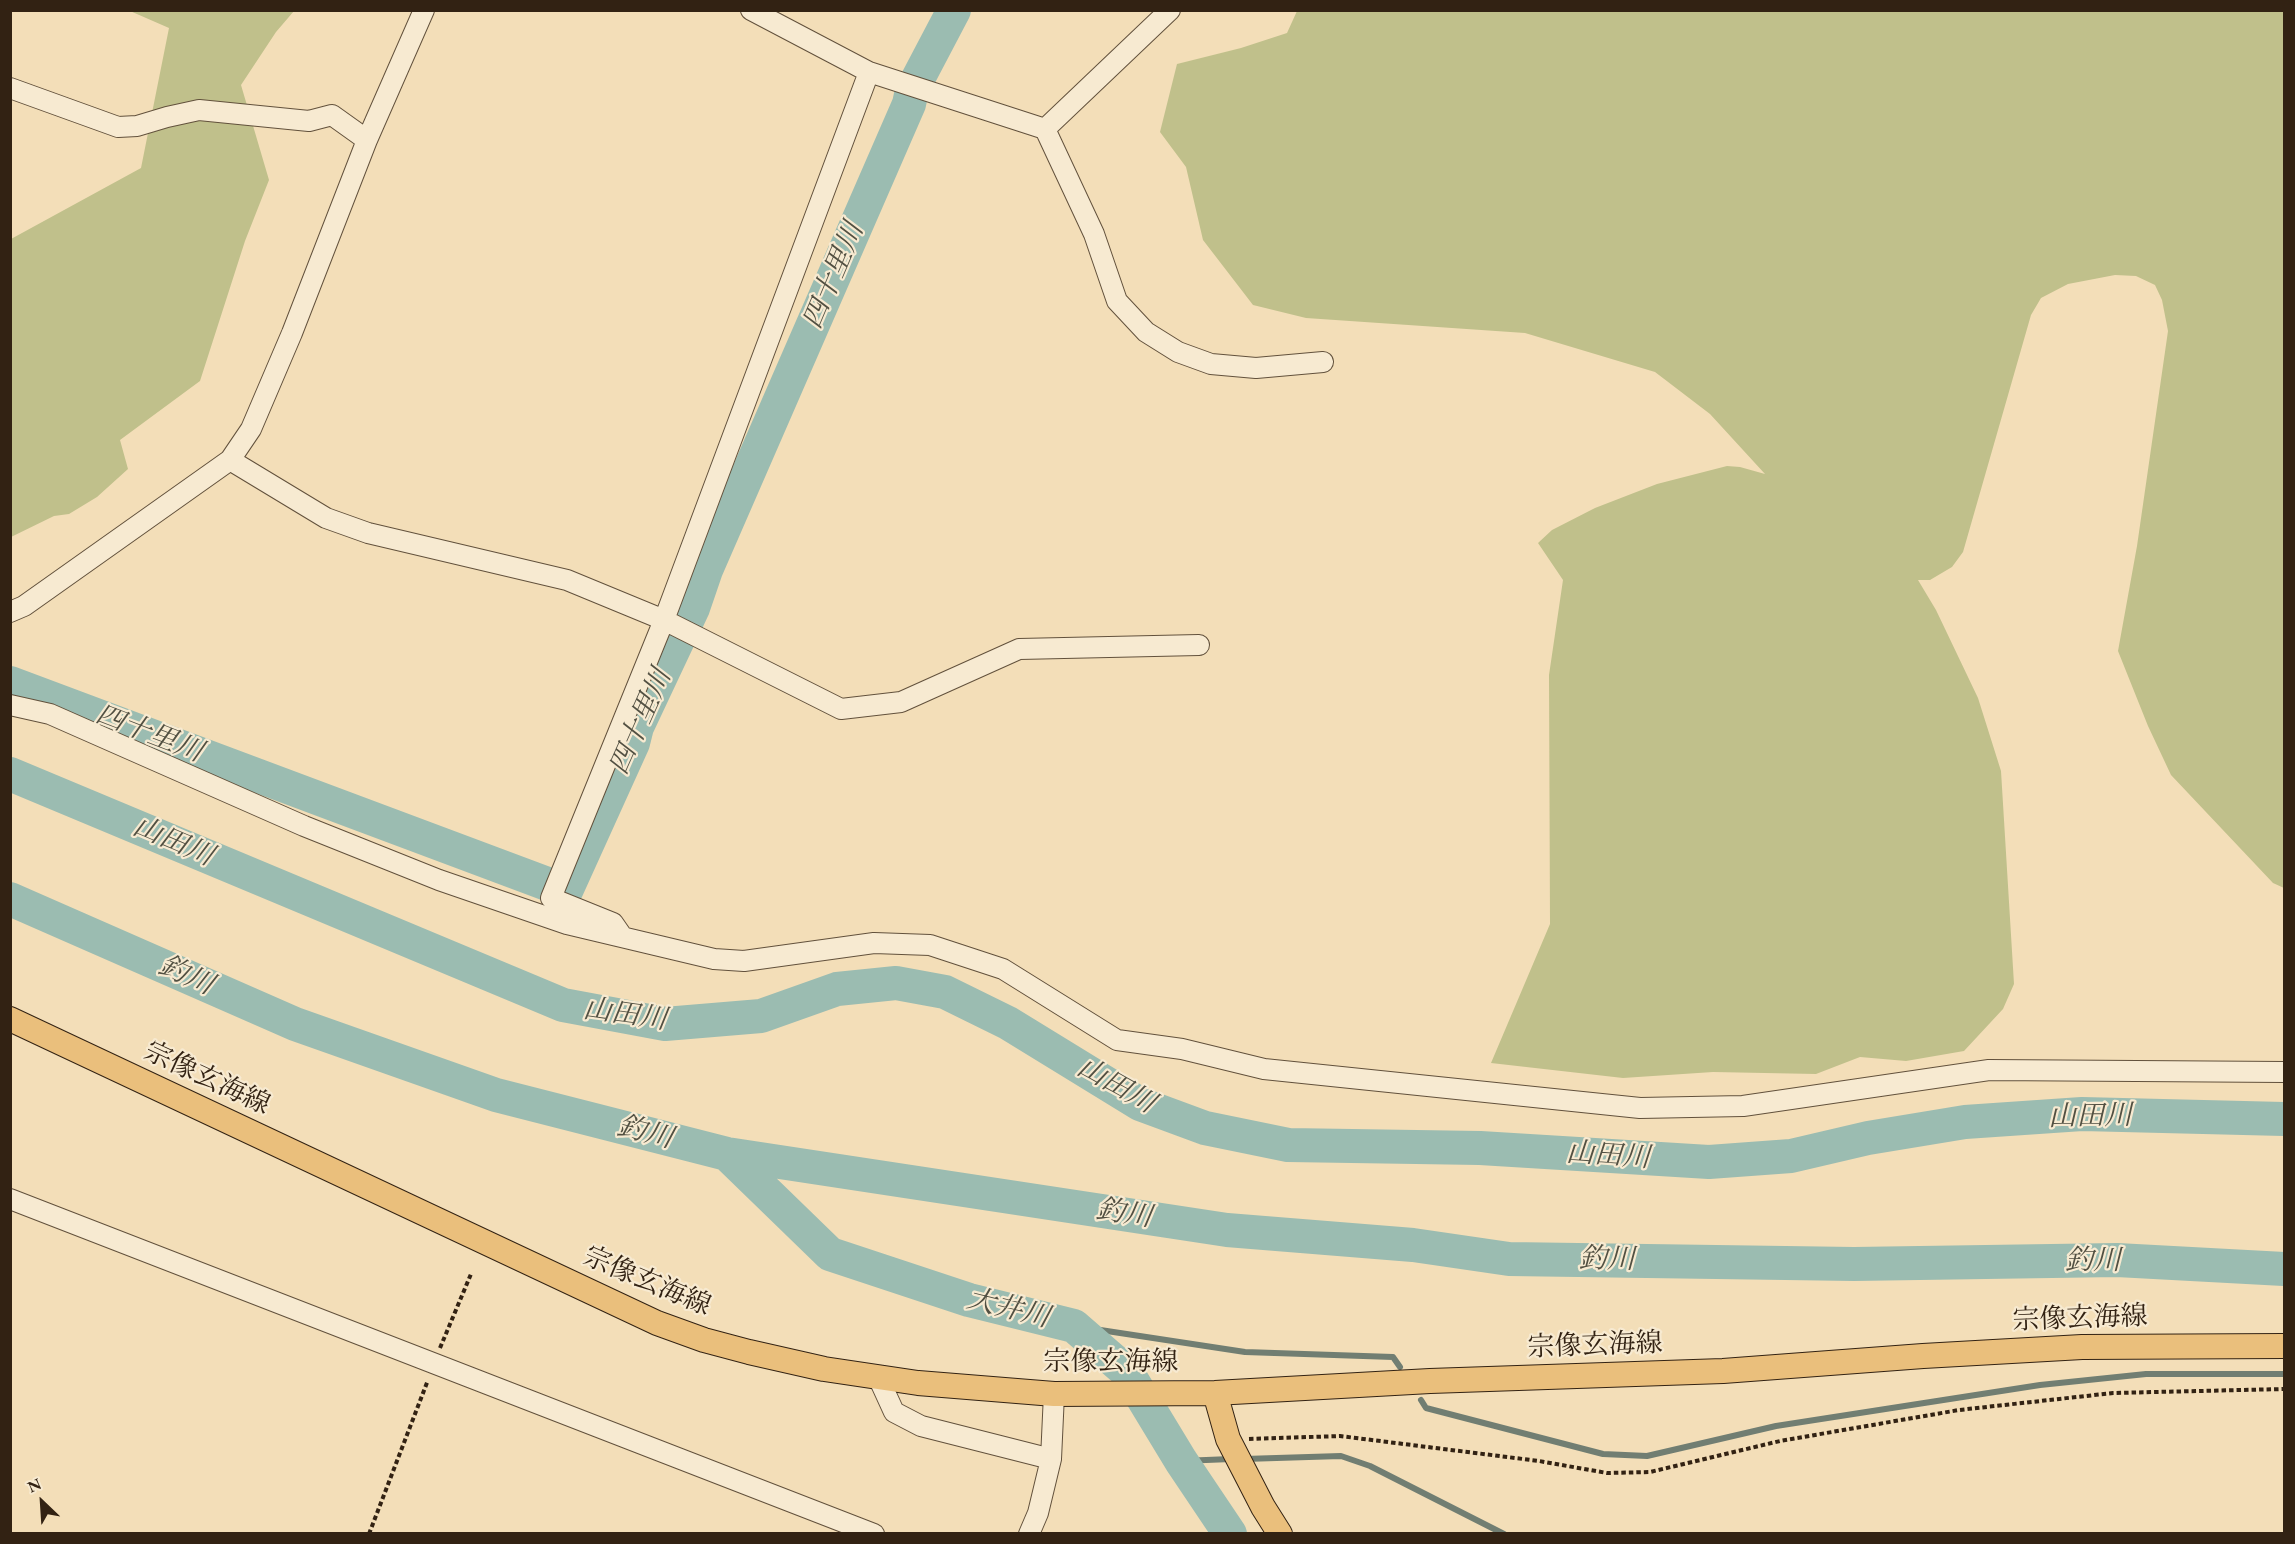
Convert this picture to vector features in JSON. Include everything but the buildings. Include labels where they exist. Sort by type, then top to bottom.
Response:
[{"type":"main road","name":"宗像玄海線","points":[[10,1019],[657,1323],[704,1340],[749,1352],[824,1369],[918,1383],[1054,1394],[1215,1393],[1723,1371],[2082,1347],[2284,1346]]},
{"type":"main road","points":[[1215,1393],[1228,1439],[1263,1507],[1280,1533]]},
{"type":"street","points":[[10,612],[24,606],[230,460],[251,429],[292,333],[367,140],[424,10]]},
{"type":"street","points":[[751,10],[869,72],[1045,129],[1094,234],[1118,301],[1146,332],[1178,352],[1211,364],[1256,368],[1323,362]]},
{"type":"street","points":[[1045,129],[1170,10]]},
{"type":"street","points":[[622,936],[613,923],[551,898],[664,620],[869,72]]},
{"type":"street","points":[[10,88],[118,128],[137,126],[199,110],[309,121],[332,115],[367,140]]},
{"type":"street","points":[[230,460],[326,518],[368,533],[567,580],[664,620],[841,709],[901,702],[1019,649],[1199,645]]},
{"type":"street","points":[[10,705],[51,714],[304,826],[438,880],[567,924],[714,959],[744,961],[874,943],[930,945],[1003,969],[1117,1040],[1182,1049],[1264,1069],[1640,1108],[1743,1106],[1989,1070],[2284,1072]]},
{"type":"street","points":[[10,1198],[874,1533]]},
{"type":"street","points":[[878,1377],[894,1412],[921,1426],[1051,1459]]},
{"type":"street","points":[[1029,1533],[1038,1513],[1051,1459],[1054,1394]]},
{"type":"path","points":[[369,1533],[434,1362],[471,1274]]},
{"type":"path","points":[[1228,1439],[1340,1437],[1539,1461],[1607,1473],[1650,1472],[1780,1442],[1959,1410],[2113,1393],[2284,1389]]},
{"type":"green space","points":[[130,11],[294,11],[276,32],[241,85],[269,180],[245,241],[200,381],[120,440],[128,469],[97,497],[69,514],[54,516],[11,537],[11,239],[141,168],[169,28]]},
{"type":"green space","points":[[1297,11],[2284,11],[2284,888],[2273,883],[2171,775],[2148,726],[2118,651],[2137,546],[2168,331],[2162,300],[2155,285],[2136,276],[2115,275],[2068,284],[2041,298],[2031,315],[1963,552],[1952,567],[1930,580],[1918,580],[1936,610],[1978,698],[2001,771],[2014,984],[2003,1009],[1964,1051],[1906,1061],[1860,1057],[1816,1074],[1713,1072],[1623,1078],[1491,1063],[1550,924],[1549,675],[1563,580],[1538,543],[1552,530],[1595,508],[1657,484],[1727,466],[1765,474],[1710,414],[1655,372],[1525,333],[1306,318],[1253,305],[1203,240],[1186,167],[1160,132],[1177,64],[1241,48],[1287,33]]},
{"type":"waterway","name":"四十里川","points":[[10,683],[566,891],[633,743],[637,727],[693,608],[706,570],[909,104],[912,90],[954,10]]},
{"type":"waterway","name":"山田川","points":[[10,774],[563,1005],[665,1024],[761,1016],[837,989],[896,983],[945,992],[1008,1023],[1140,1104],[1205,1128],[1288,1145],[1480,1148],[1709,1162],[1791,1156],[1868,1138],[1965,1122],[2082,1114],[2284,1119]]},
{"type":"waterway","name":"釣川","points":[[10,899],[295,1024],[496,1095],[727,1154],[1227,1230],[1413,1245],[1509,1259],[1854,1264],[2117,1260],[2284,1269]]},
{"type":"waterway","name":"大井川","points":[[727,1154],[830,1254],[969,1300],[1074,1326],[1127,1372],[1181,1461],[1230,1534]]},
{"type":"waterway","points":[[1074,1326],[1245,1352],[1393,1357],[1400,1367]]},
{"type":"waterway","points":[[1421,1400],[1426,1408],[1603,1454],[1647,1456],[1776,1426],[2040,1385],[2146,1374],[2284,1374]]},
{"type":"waterway","points":[[1244,1459],[1341,1456],[1370,1466],[1504,1534]]},
{"type":"waterway","points":[[1181,1461],[1231,1459]]}]
